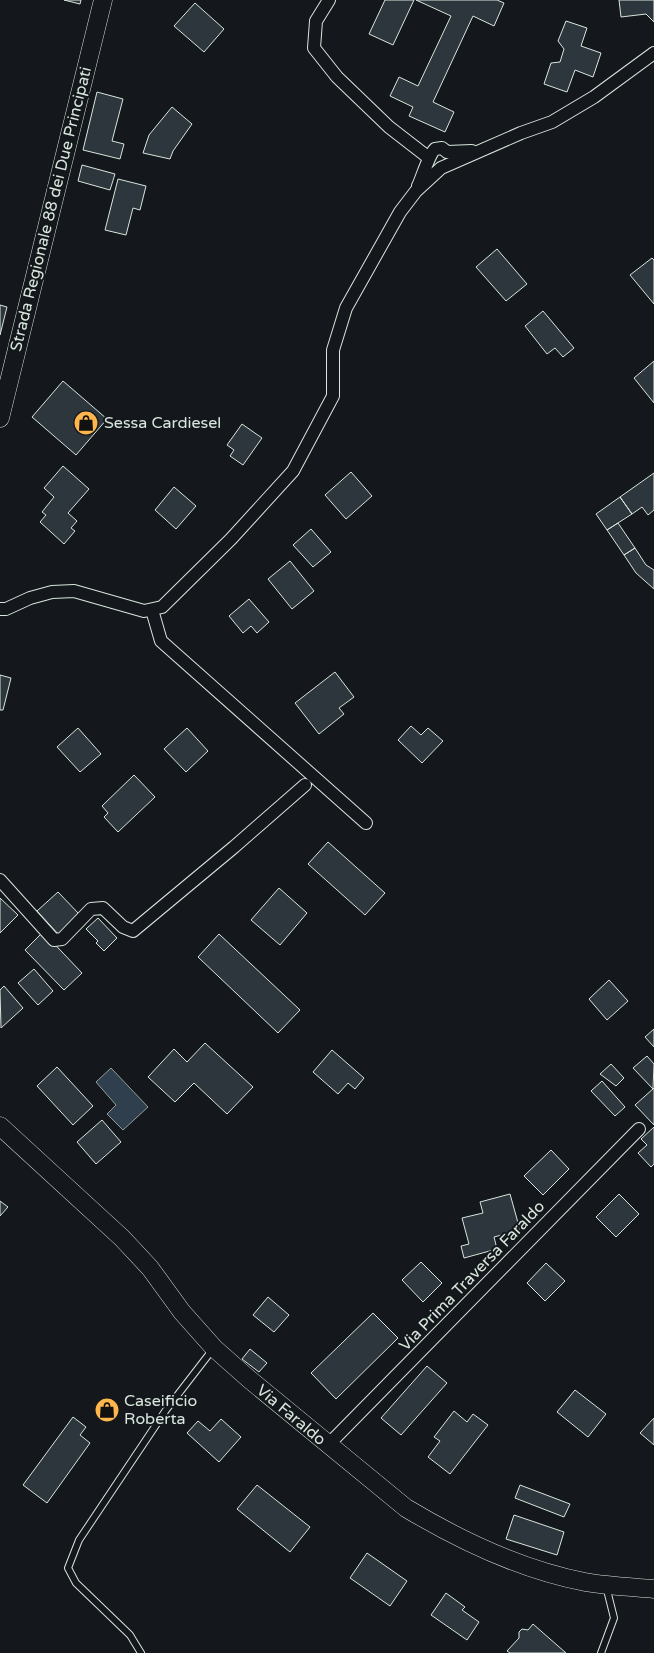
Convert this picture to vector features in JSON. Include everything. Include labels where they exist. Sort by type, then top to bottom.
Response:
[{"type":"street","name":"Strada Regionale 88 dei Due Principati","points":[[0,418],[103,0]]},
{"type":"street","points":[[329,0],[316,21],[314,48],[337,77],[389,127],[435,155],[450,158],[444,167],[416,191]]},
{"type":"street","points":[[435,155],[433,166],[444,167],[552,122],[594,98],[654,53]]},
{"type":"street","points":[[435,155],[480,151]]},
{"type":"street","points":[[0,609],[6,609],[30,598],[52,592],[74,591],[144,611],[152,610],[162,606],[231,539],[293,471],[333,396],[333,350],[346,308],[400,212],[416,191],[435,155]]},
{"type":"street","points":[[152,610],[161,641],[366,823]]},
{"type":"street","points":[[0,880],[54,940],[62,939],[91,909],[103,908],[123,927],[133,930],[234,847],[305,785]]},
{"type":"street","name":"Via Faraldo","points":[[0,1126],[122,1238],[150,1268],[182,1312],[214,1348],[249,1380],[406,1508],[478,1548],[536,1568],[585,1582],[654,1589]]},
{"type":"street","name":"Via Prima Traversa Faraldo","points":[[328,1445],[639,1129]]},
{"type":"lane","points":[[141,1653],[130,1635],[76,1583],[68,1568],[73,1553],[84,1532],[166,1410],[214,1348]]},
{"type":"lane","points":[[601,1653],[614,1618],[605,1585]]},
{"type":"water","points":[[111,1068],[148,1107],[123,1130],[107,1114],[116,1105],[96,1082]]},
{"type":"building","points":[[64,0],[81,0],[80,4]]},
{"type":"building","points":[[385,0],[414,0],[393,45],[369,34]]},
{"type":"building","points":[[416,0],[497,0],[504,3],[494,26],[473,16],[433,102],[454,112],[445,132],[409,116],[413,107],[390,96],[399,77],[418,86],[451,16]]},
{"type":"building","points":[[619,0],[654,0],[654,22],[646,14],[621,17]]},
{"type":"building","points":[[195,3],[224,29],[204,52],[174,26]]},
{"type":"building","points":[[566,21],[587,28],[581,46],[601,53],[593,77],[575,70],[567,92],[544,84],[551,63],[560,62],[564,49],[558,41]]},
{"type":"building","points":[[97,92],[123,99],[112,141],[124,144],[120,159],[83,150]]},
{"type":"building","points":[[172,107],[192,124],[173,151],[170,159],[143,153],[149,135]]},
{"type":"building","points":[[82,165],[115,174],[110,190],[78,181]]},
{"type":"building","points":[[118,179],[146,186],[140,210],[133,208],[126,235],[105,230]]},
{"type":"building","points":[[497,249],[527,284],[506,301],[476,267]]},
{"type":"building","points":[[652,258],[654,260],[654,304],[630,275]]},
{"type":"building","points":[[0,305],[7,307],[0,335]]},
{"type":"building","points":[[543,311],[574,348],[563,357],[555,348],[547,354],[525,326]]},
{"type":"building","points":[[654,361],[654,403],[634,378]]},
{"type":"building","points":[[63,381],[107,419],[76,455],[32,417]]},
{"type":"building","points":[[242,424],[262,438],[243,465],[230,456],[234,450],[227,445]]},
{"type":"building","points":[[63,466],[89,489],[68,513],[77,521],[71,528],[75,531],[64,544],[40,522],[46,515],[42,512],[54,497],[44,488]]},
{"type":"building","points":[[351,472],[372,496],[346,519],[325,495]]},
{"type":"building","points":[[654,473],[654,510],[648,515],[642,507],[632,514],[620,497]]},
{"type":"building","points":[[174,487],[196,506],[176,529],[155,510]]},
{"type":"building","points":[[620,497],[632,514],[607,530],[596,514]]},
{"type":"building","points":[[618,523],[635,548],[624,555],[607,530]]},
{"type":"building","points":[[311,529],[331,552],[313,567],[293,545]]},
{"type":"building","points":[[635,548],[646,565],[654,570],[654,589],[636,573],[624,555]]},
{"type":"building","points":[[290,561],[314,591],[292,609],[268,579]]},
{"type":"building","points":[[249,599],[269,622],[257,633],[251,626],[243,633],[229,616]]},
{"type":"building","points":[[335,672],[354,697],[339,708],[344,714],[319,734],[295,703]]},
{"type":"building","points":[[0,675],[11,678],[3,710],[0,710]]},
{"type":"building","points":[[411,726],[421,735],[428,728],[443,741],[422,763],[398,740]]},
{"type":"building","points":[[78,728],[101,754],[80,772],[57,747]]},
{"type":"building","points":[[187,728],[208,751],[186,772],[164,749]]},
{"type":"building","points":[[134,775],[155,797],[118,832],[104,817],[108,813],[102,806]]},
{"type":"building","points":[[328,842],[385,893],[365,915],[308,864]]},
{"type":"building","points":[[279,888],[307,913],[280,945],[251,920]]},
{"type":"building","points":[[58,892],[80,915],[59,935],[37,911]]},
{"type":"building","points":[[0,898],[18,915],[0,933]]},
{"type":"building","points":[[98,918],[117,938],[104,951],[96,943],[98,941],[86,929]]},
{"type":"building","points":[[43,932],[82,973],[64,990],[25,950]]},
{"type":"building","points":[[219,934],[300,1010],[278,1033],[198,957]]},
{"type":"building","points":[[34,969],[53,991],[38,1005],[18,983]]},
{"type":"building","points":[[609,980],[628,1001],[607,1020],[589,999]]},
{"type":"building","points":[[4,986],[23,1008],[1,1028],[0,990]]},
{"type":"building","points":[[654,1029],[654,1047],[645,1037]]},
{"type":"building","points":[[205,1043],[253,1087],[227,1114],[194,1083],[175,1102],[148,1077],[174,1049],[187,1062]]},
{"type":"building","points":[[332,1050],[364,1078],[355,1089],[348,1083],[338,1094],[313,1072]]},
{"type":"building","points":[[647,1056],[654,1064],[653,1089],[633,1068]]},
{"type":"building","points":[[611,1064],[624,1078],[616,1086],[600,1074]]},
{"type":"building","points":[[57,1067],[93,1106],[73,1125],[37,1086]]},
{"type":"building","points":[[602,1081],[625,1107],[615,1116],[591,1091]]},
{"type":"building","points":[[654,1088],[654,1125],[635,1105]]},
{"type":"building","points":[[102,1120],[121,1142],[96,1164],[77,1142]]},
{"type":"building","points":[[654,1127],[654,1164],[651,1167],[638,1153],[647,1145],[641,1139]]},
{"type":"building","points":[[551,1150],[569,1169],[543,1195],[524,1176]]},
{"type":"building","points":[[510,1194],[520,1230],[494,1237],[497,1249],[464,1258],[461,1246],[469,1244],[462,1218],[483,1213],[480,1202]]},
{"type":"building","points":[[619,1194],[639,1214],[616,1237],[596,1217]]},
{"type":"building","points":[[0,1201],[8,1207],[0,1216]]},
{"type":"building","points":[[421,1262],[442,1283],[423,1302],[402,1280]]},
{"type":"building","points":[[546,1263],[565,1281],[545,1301],[527,1283]]},
{"type":"building","points":[[268,1297],[289,1315],[274,1332],[253,1315]]},
{"type":"building","points":[[373,1313],[398,1338],[336,1399],[311,1373]]},
{"type":"building","points":[[250,1349],[267,1363],[259,1372],[242,1359]]},
{"type":"building","points":[[427,1366],[447,1383],[401,1435],[381,1418]]},
{"type":"building","points":[[575,1390],[606,1414],[588,1437],[557,1412]]},
{"type":"building","points":[[454,1411],[467,1422],[473,1414],[488,1425],[450,1474],[428,1457],[440,1441],[434,1437]]},
{"type":"building","points":[[73,1417],[86,1427],[80,1435],[90,1443],[47,1503],[23,1485]]},
{"type":"building","points":[[654,1418],[654,1445],[640,1433]]},
{"type":"building","points":[[221,1419],[241,1437],[219,1462],[187,1433],[198,1421],[210,1431]]},
{"type":"building","points":[[257,1485],[310,1527],[290,1552],[237,1509]]},
{"type":"building","points":[[520,1485],[570,1504],[564,1517],[515,1498]]},
{"type":"building","points":[[514,1515],[564,1532],[557,1555],[506,1539]]},
{"type":"building","points":[[367,1553],[407,1581],[390,1606],[350,1578]]},
{"type":"building","points":[[446,1593],[465,1607],[462,1610],[479,1622],[467,1640],[431,1615]]},
{"type":"building","points":[[533,1624],[566,1653],[510,1653],[507,1651],[519,1638],[519,1632],[522,1629],[528,1630]]},
{"type":"place","name":"Sessa Cardiesel","points":[[86,423]]},
{"type":"place","name":"Caseificio Roberta","points":[[107,1410]]}]
